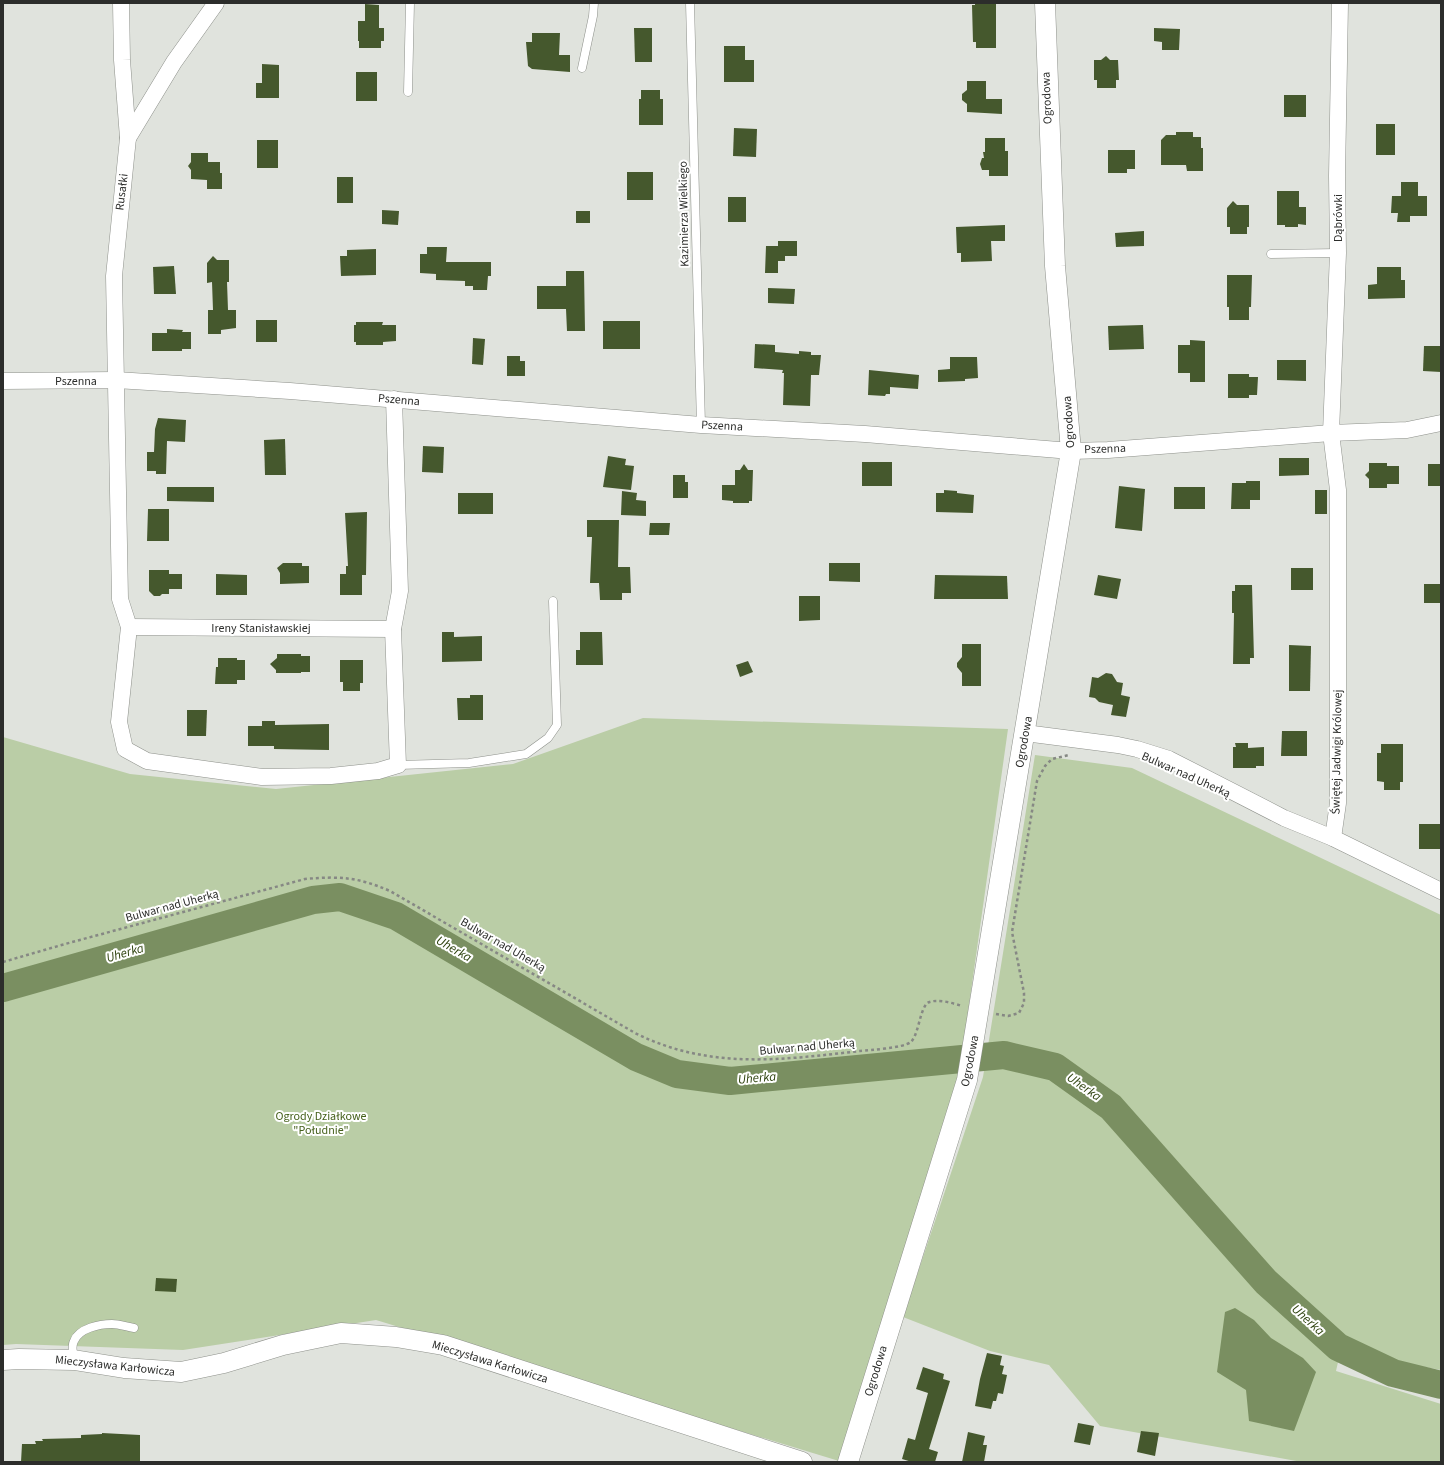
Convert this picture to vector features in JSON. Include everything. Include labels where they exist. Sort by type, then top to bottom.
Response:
[{"type":"street","name":"Rusałki","points":[[121,3],[122,60],[128,138],[114,276],[120,600],[129,627]]},
{"type":"street","points":[[128,138],[174,62],[216,3]]},
{"type":"street","name":"Ogrodowa","points":[[848,1462],[967,1080],[1071,451],[1055,266],[1045,3]]},
{"type":"street","name":"Dąbrówki","points":[[1332,433],[1338,253],[1337,176],[1340,3]]},
{"type":"street","name":"Pszenna","points":[[3,381],[116,380],[394,399],[701,425],[865,434],[1071,451],[1116,450],[1332,433],[1407,430],[1441,423]]},
{"type":"street","points":[[129,627],[119,722],[125,749],[147,762],[262,777],[331,776],[378,771],[398,765],[393,628],[400,591],[394,399]]},
{"type":"street","name":"Świętej Jadwigi Królowej","points":[[1332,433],[1338,490],[1338,803],[1333,838]]},
{"type":"street","name":"Ireny Stanisławskiej","points":[[129,627],[393,628]]},
{"type":"street","points":[[1025,733],[1118,745],[1156,754],[1182,764],[1284,818],[1333,838],[1441,891]]},
{"type":"street","name":"Mieczysława Karłowicza","points":[[3,1360],[74,1360],[124,1368],[181,1372],[224,1364],[283,1345],[341,1333],[396,1337],[443,1345],[802,1462]]},
{"type":"lane","points":[[408,92],[410,3]]},
{"type":"lane","points":[[582,68],[593,16],[594,3]]},
{"type":"lane","name":"Kazimierza Wielkiego","points":[[690,3],[701,425]]},
{"type":"lane","points":[[1271,254],[1338,253]]},
{"type":"lane","points":[[398,765],[469,762],[526,754],[548,738],[557,725],[553,601]]},
{"type":"lane","points":[[74,1360],[73,1342],[76,1335],[85,1330],[113,1324],[134,1328]]},
{"type":"path","points":[[989,1013],[1008,1016],[1019,1013],[1024,1003],[1024,993],[1012,932],[1037,781],[1045,766],[1052,759],[1071,755]]},
{"type":"path","name":"Bulwar nad Uherką","points":[[3,962],[305,879],[342,877],[374,884],[390,891],[635,1033],[680,1051],[718,1058],[753,1060],[799,1058],[902,1046],[910,1042],[924,1006],[930,1001],[963,1006]]},
{"type":"green space","name":"Ogrody Działkowe \"Południe\"","points":[[643,718],[1008,729],[960,1069],[839,1461],[376,1320],[183,1350],[16,1344],[3,1345],[3,737],[130,774],[276,789],[513,764]]},
{"type":"green space","points":[[1035,755],[1132,768],[1441,915],[1441,1370],[1392,1361],[1343,1340],[1336,1371],[1441,1404],[1441,1462],[1302,1462],[1100,1426],[1049,1365],[990,1351],[903,1317],[983,1077]]},
{"type":"shaded area","points":[[1235,1308],[1254,1320],[1271,1338],[1303,1358],[1316,1372],[1294,1431],[1249,1421],[1246,1390],[1217,1372],[1225,1312]]},
{"type":"building","points":[[975,3],[996,3],[996,48],[976,48],[976,42],[973,42],[972,5],[975,5]]},
{"type":"building","points":[[365,4],[379,5],[379,28],[384,28],[384,41],[381,41],[381,48],[359,48],[358,21],[365,21]]},
{"type":"building","points":[[634,28],[652,28],[652,62],[635,62]]},
{"type":"building","points":[[1154,28],[1180,29],[1179,50],[1162,50],[1162,42],[1154,41]]},
{"type":"building","points":[[532,33],[560,33],[559,55],[570,55],[570,72],[532,69],[528,66],[526,42],[532,42]]},
{"type":"building","points":[[724,46],[745,46],[745,60],[754,60],[754,82],[724,82]]},
{"type":"building","points":[[1106,56],[1110,60],[1118,60],[1119,80],[1116,80],[1116,88],[1097,88],[1097,80],[1094,80],[1094,60],[1101,60]]},
{"type":"building","points":[[262,64],[279,65],[279,98],[256,98],[256,83],[262,83]]},
{"type":"building","points":[[356,72],[377,72],[377,101],[356,101]]},
{"type":"building","points":[[967,81],[986,81],[986,99],[1002,99],[1002,114],[967,112],[967,104],[962,100],[962,94],[967,90]]},
{"type":"building","points":[[641,90],[660,90],[660,99],[663,99],[663,125],[639,125],[639,99],[641,99]]},
{"type":"building","points":[[1284,95],[1306,95],[1306,117],[1284,117]]},
{"type":"building","points":[[1376,124],[1395,124],[1395,155],[1376,155]]},
{"type":"building","points":[[734,128],[757,129],[756,157],[733,156]]},
{"type":"building","points":[[1176,132],[1193,132],[1193,137],[1201,137],[1201,148],[1203,148],[1203,171],[1187,171],[1186,165],[1161,165],[1161,140],[1166,135],[1176,135]]},
{"type":"building","points":[[985,138],[1005,138],[1005,151],[1008,151],[1008,176],[989,176],[989,170],[982,170],[980,164],[982,158],[984,158],[983,152],[985,152]]},
{"type":"building","points":[[257,140],[278,140],[278,168],[257,168]]},
{"type":"building","points":[[1108,150],[1135,150],[1135,169],[1127,169],[1127,173],[1108,173]]},
{"type":"building","points":[[191,153],[208,153],[208,162],[220,162],[222,189],[207,189],[207,180],[191,179],[191,170],[188,166],[191,162]]},
{"type":"building","points":[[627,172],[653,172],[653,200],[627,200]]},
{"type":"building","points":[[337,177],[353,177],[353,203],[337,203]]},
{"type":"building","points":[[1401,182],[1418,182],[1418,196],[1427,196],[1427,216],[1410,216],[1410,222],[1397,222],[1398,213],[1391,213],[1392,196],[1401,196]]},
{"type":"building","points":[[1277,191],[1299,191],[1299,207],[1306,207],[1306,225],[1298,224],[1298,227],[1285,227],[1285,225],[1277,225]]},
{"type":"building","points":[[728,197],[746,197],[746,222],[728,222]]},
{"type":"building","points":[[1233,201],[1237,205],[1249,205],[1249,227],[1247,227],[1247,234],[1230,234],[1230,227],[1227,227],[1227,208]]},
{"type":"building","points":[[382,210],[399,211],[398,225],[382,224]]},
{"type":"building","points":[[576,211],[590,211],[590,223],[576,223]]},
{"type":"building","points":[[1005,225],[1005,241],[991,241],[992,261],[961,262],[961,253],[957,253],[956,227]]},
{"type":"building","points":[[1144,231],[1144,246],[1116,247],[1115,233]]},
{"type":"building","points":[[778,241],[797,241],[797,256],[785,256],[785,261],[778,261],[778,273],[765,273],[766,246],[778,246]]},
{"type":"building","points":[[427,247],[447,247],[446,262],[491,262],[491,276],[488,276],[487,290],[473,290],[473,286],[465,286],[465,281],[436,280],[436,274],[420,273],[420,254],[427,254]]},
{"type":"building","points":[[376,249],[376,275],[341,276],[340,256],[347,256],[347,250]]},
{"type":"building","points":[[213,256],[217,260],[229,260],[229,282],[227,282],[228,310],[236,310],[236,328],[221,330],[221,334],[208,334],[208,310],[213,310],[212,282],[207,283],[207,263]]},
{"type":"building","points":[[174,266],[176,294],[154,294],[153,267]]},
{"type":"building","points":[[1377,267],[1401,267],[1401,280],[1405,280],[1405,298],[1368,299],[1368,285],[1377,284]]},
{"type":"building","points":[[566,271],[584,271],[585,331],[567,331],[566,309],[537,309],[537,286],[566,286]]},
{"type":"building","points":[[1227,275],[1252,275],[1249,320],[1229,320],[1229,307],[1227,307]]},
{"type":"building","points":[[768,288],[795,289],[794,304],[768,303]]},
{"type":"building","points":[[256,320],[277,320],[277,342],[256,342]]},
{"type":"building","points":[[603,321],[640,321],[640,349],[603,349]]},
{"type":"building","points":[[356,322],[383,322],[382,325],[396,325],[396,341],[383,342],[383,345],[356,345],[356,342],[354,342],[354,325],[356,325]]},
{"type":"building","points":[[1143,325],[1144,349],[1109,350],[1108,326]]},
{"type":"building","points":[[167,329],[191,332],[191,349],[182,349],[182,351],[152,351],[152,333],[167,333]]},
{"type":"building","points":[[473,338],[485,339],[483,365],[472,364]]},
{"type":"building","points":[[1190,340],[1205,341],[1205,382],[1190,382],[1190,373],[1178,373],[1178,345],[1190,345]]},
{"type":"building","points":[[755,344],[775,345],[775,352],[799,354],[799,351],[811,352],[811,355],[821,355],[819,375],[811,375],[810,406],[783,405],[783,370],[754,368]]},
{"type":"building","points":[[1424,346],[1441,346],[1441,372],[1423,371]]},
{"type":"building","points":[[507,356],[520,356],[520,361],[525,361],[525,376],[507,376]]},
{"type":"building","points":[[950,357],[977,357],[978,378],[965,379],[965,381],[938,382],[938,370],[950,369]]},
{"type":"building","points":[[1277,360],[1306,360],[1306,381],[1277,380]]},
{"type":"building","points":[[869,370],[919,375],[918,389],[890,387],[890,394],[886,394],[885,396],[868,395]]},
{"type":"building","points":[[1228,374],[1249,374],[1249,377],[1258,377],[1257,395],[1249,395],[1249,398],[1228,398]]},
{"type":"building","points":[[158,418],[186,420],[185,442],[167,441],[166,474],[156,474],[156,471],[147,471],[147,452],[154,452],[155,429]]},
{"type":"building","points":[[285,439],[286,475],[265,475],[264,440]]},
{"type":"building","points":[[423,446],[444,447],[443,473],[422,472]]},
{"type":"building","points":[[608,456],[626,459],[625,465],[634,466],[631,490],[603,487]]},
{"type":"building","points":[[1279,458],[1309,458],[1309,475],[1279,476]]},
{"type":"building","points":[[862,462],[892,462],[892,486],[862,486]]},
{"type":"building","points":[[1369,463],[1387,463],[1387,466],[1399,466],[1399,484],[1387,484],[1387,488],[1369,488],[1369,479],[1365,475],[1369,471]]},
{"type":"building","points":[[744,464],[748,470],[753,470],[752,501],[749,501],[749,503],[733,503],[733,501],[722,500],[722,485],[735,485],[735,470],[740,470]]},
{"type":"building","points":[[1428,464],[1441,464],[1441,486],[1428,486]]},
{"type":"building","points":[[673,475],[685,475],[685,482],[688,482],[688,498],[673,498]]},
{"type":"building","points":[[1246,481],[1260,481],[1260,500],[1250,500],[1250,509],[1231,509],[1232,483],[1246,483]]},
{"type":"building","points":[[1119,486],[1145,489],[1142,531],[1115,528]]},
{"type":"building","points":[[167,487],[214,487],[214,502],[167,501]]},
{"type":"building","points":[[1174,487],[1205,487],[1205,509],[1174,509]]},
{"type":"building","points":[[944,490],[974,495],[973,513],[936,512],[936,493],[944,493]]},
{"type":"building","points":[[1315,490],[1327,490],[1327,514],[1315,514]]},
{"type":"building","points":[[622,491],[637,493],[636,500],[646,501],[646,516],[621,515]]},
{"type":"building","points":[[458,493],[493,493],[493,514],[458,514]]},
{"type":"building","points":[[148,509],[169,509],[169,541],[147,541]]},
{"type":"building","points":[[367,512],[366,575],[362,575],[362,595],[340,595],[340,574],[346,574],[346,566],[348,566],[345,513]]},
{"type":"building","points":[[587,520],[619,520],[618,567],[630,567],[631,593],[622,593],[622,600],[600,600],[599,583],[590,583],[592,537],[587,537]]},
{"type":"building","points":[[650,523],[670,523],[669,535],[649,535]]},
{"type":"building","points":[[283,563],[302,563],[302,566],[309,566],[309,583],[280,584],[280,573],[277,568]]},
{"type":"building","points":[[829,563],[860,563],[860,582],[829,581]]},
{"type":"building","points":[[1291,568],[1313,568],[1313,590],[1291,590]]},
{"type":"building","points":[[149,570],[169,570],[169,574],[182,574],[182,589],[169,589],[169,594],[154,596],[149,591]]},
{"type":"building","points":[[216,574],[247,575],[247,595],[216,595]]},
{"type":"building","points":[[935,575],[1007,576],[1008,599],[934,599]]},
{"type":"building","points":[[1098,575],[1121,579],[1117,599],[1094,595]]},
{"type":"building","points":[[1424,584],[1441,584],[1441,603],[1424,603]]},
{"type":"building","points":[[1235,585],[1252,585],[1254,658],[1250,658],[1250,664],[1233,664],[1234,613],[1232,613],[1232,591],[1235,591]]},
{"type":"building","points":[[799,596],[820,596],[820,620],[799,621]]},
{"type":"building","points":[[442,632],[454,632],[454,637],[482,636],[482,661],[442,662]]},
{"type":"building","points":[[580,632],[602,632],[603,665],[576,665],[576,650],[580,650]]},
{"type":"building","points":[[962,644],[981,644],[981,686],[962,686],[962,673],[957,667],[957,663],[962,657]]},
{"type":"building","points":[[1289,645],[1311,646],[1310,691],[1289,691]]},
{"type":"building","points":[[277,654],[301,654],[301,656],[310,656],[310,672],[276,673],[276,670],[270,664],[277,658]]},
{"type":"building","points":[[218,658],[237,658],[237,660],[245,660],[245,680],[237,680],[237,684],[215,684]]},
{"type":"building","points":[[340,660],[363,660],[363,683],[360,683],[360,691],[343,691],[343,682],[340,682]]},
{"type":"building","points":[[748,661],[753,672],[740,677],[736,665]]},
{"type":"building","points":[[1106,673],[1112,674],[1117,682],[1123,683],[1121,695],[1130,697],[1126,717],[1111,715],[1113,705],[1099,702],[1095,698],[1089,697],[1092,677],[1098,678]]},
{"type":"building","points":[[470,695],[483,695],[483,720],[458,720],[457,698],[470,698]]},
{"type":"building","points":[[187,710],[207,710],[206,736],[187,736]]},
{"type":"building","points":[[262,721],[275,721],[275,725],[329,724],[329,750],[274,749],[274,746],[248,746],[248,726],[262,726]]},
{"type":"building","points":[[1282,731],[1307,731],[1307,756],[1281,756]]},
{"type":"building","points":[[1235,743],[1248,743],[1248,748],[1264,747],[1264,766],[1256,766],[1256,768],[1233,768],[1233,747],[1236,747]]},
{"type":"building","points":[[1381,744],[1403,744],[1403,782],[1400,782],[1400,790],[1384,790],[1384,782],[1377,781],[1377,753],[1381,753]]},
{"type":"building","points":[[1419,824],[1441,824],[1441,849],[1419,849]]},
{"type":"building","points":[[156,1278],[177,1279],[176,1292],[155,1291]]},
{"type":"building","points":[[987,1353],[1002,1356],[1000,1365],[1004,1366],[1002,1374],[1007,1375],[1003,1394],[998,1393],[996,1401],[993,1401],[991,1409],[975,1406]]},
{"type":"building","points":[[923,1367],[944,1374],[943,1379],[950,1381],[929,1449],[938,1452],[935,1462],[912,1462],[902,1459],[908,1438],[915,1440],[928,1393],[916,1389]]},
{"type":"building","points":[[1078,1423],[1094,1426],[1090,1445],[1074,1442]]},
{"type":"building","points":[[1141,1431],[1159,1433],[1155,1456],[1137,1452]]},
{"type":"building","points":[[968,1432],[985,1436],[983,1445],[987,1445],[984,1462],[962,1462]]},
{"type":"building","points":[[102,1433],[140,1435],[140,1462],[21,1462],[22,1444],[36,1444],[35,1441],[43,1441],[42,1439],[81,1438],[81,1435]]},
{"type":"waterway","name":"Uherka","points":[[3,988],[313,900],[340,897],[396,916],[636,1057],[677,1074],[730,1081],[1004,1055],[1055,1067],[1111,1107],[1266,1282],[1338,1347],[1393,1373],[1441,1385]]}]
